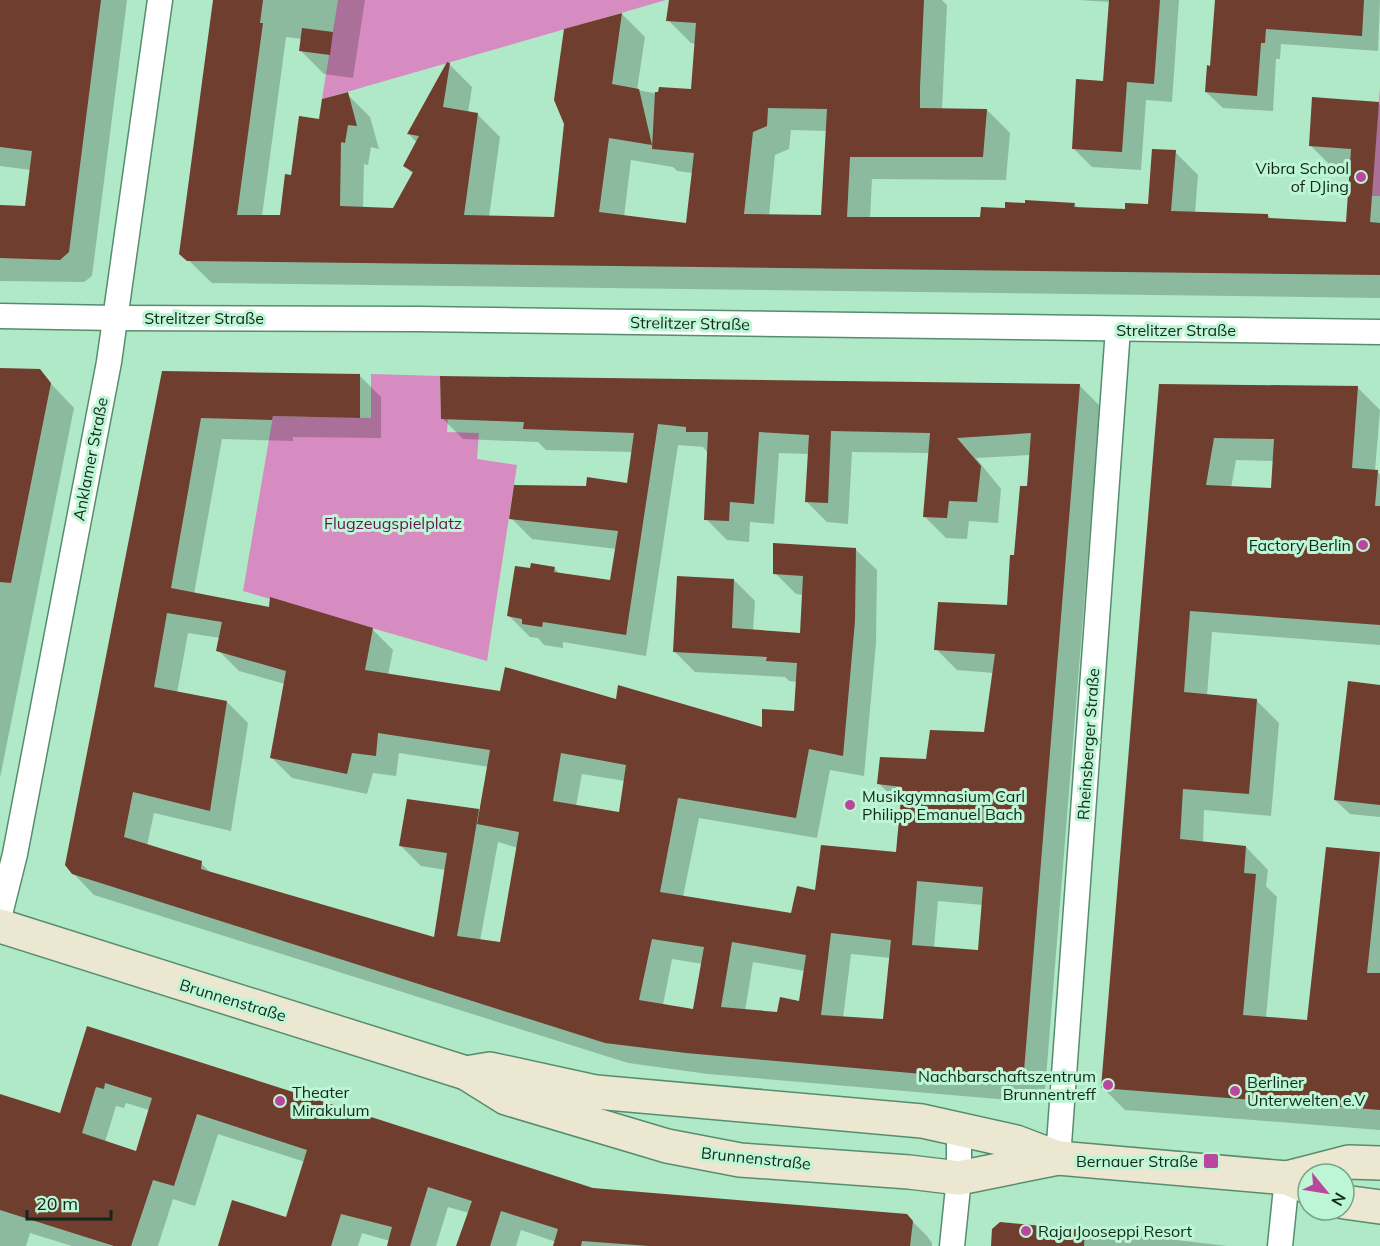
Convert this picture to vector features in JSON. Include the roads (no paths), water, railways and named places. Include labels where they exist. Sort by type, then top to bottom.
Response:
[{"type":"main road","name":"Brunnenstraße","points":[[0,926],[466,1073],[506,1098],[667,1146],[740,1160],[909,1172],[959,1178],[1058,1158]]},
{"type":"main road","name":"Brunnenstraße","points":[[466,1073],[490,1069],[596,1092],[913,1120],[1016,1142],[1058,1158],[1296,1182]]},
{"type":"main road","name":"Brunnenstraße","points":[[1356,1162],[1380,1163]]},
{"type":"main road","points":[[1356,1204],[1380,1207]]},
{"type":"street","name":"Anklamer Straße","points":[[0,914],[15,854],[116,318],[160,0]]},
{"type":"street","name":"Strelitzer Straße","points":[[0,316],[1380,332]]},
{"type":"street","name":"Rheinsberger Straße","points":[[1058,1158],[1118,329]]},
{"type":"street","points":[[952,1246],[959,1178],[959,1129]]},
{"type":"street","points":[[1280,1246],[1296,1186]]},
{"type":"place","name":"Vibra School of DJing","points":[[1361,177]]},
{"type":"place","name":"Factory Berlin","points":[[1363,545]]},
{"type":"place","name":"Musikgymnasium Carl Philipp Emanuel Bach","points":[[850,805]]},
{"type":"place","name":"Nachbarschaftszentrum Brunnentreff","points":[[1108,1085]]},
{"type":"place","name":"Berliner Unterwelten e.V","points":[[1235,1091]]},
{"type":"place","name":"Theater Mirakulum","points":[[280,1101]]},
{"type":"place","name":"Bernauer Straße","points":[[1211,1161]]},
{"type":"place","name":"Raja Jooseppi Resort","points":[[1026,1231]]},
{"type":"park label","name":"Flugzeugspielplatz","points":[[393,523]]}]
